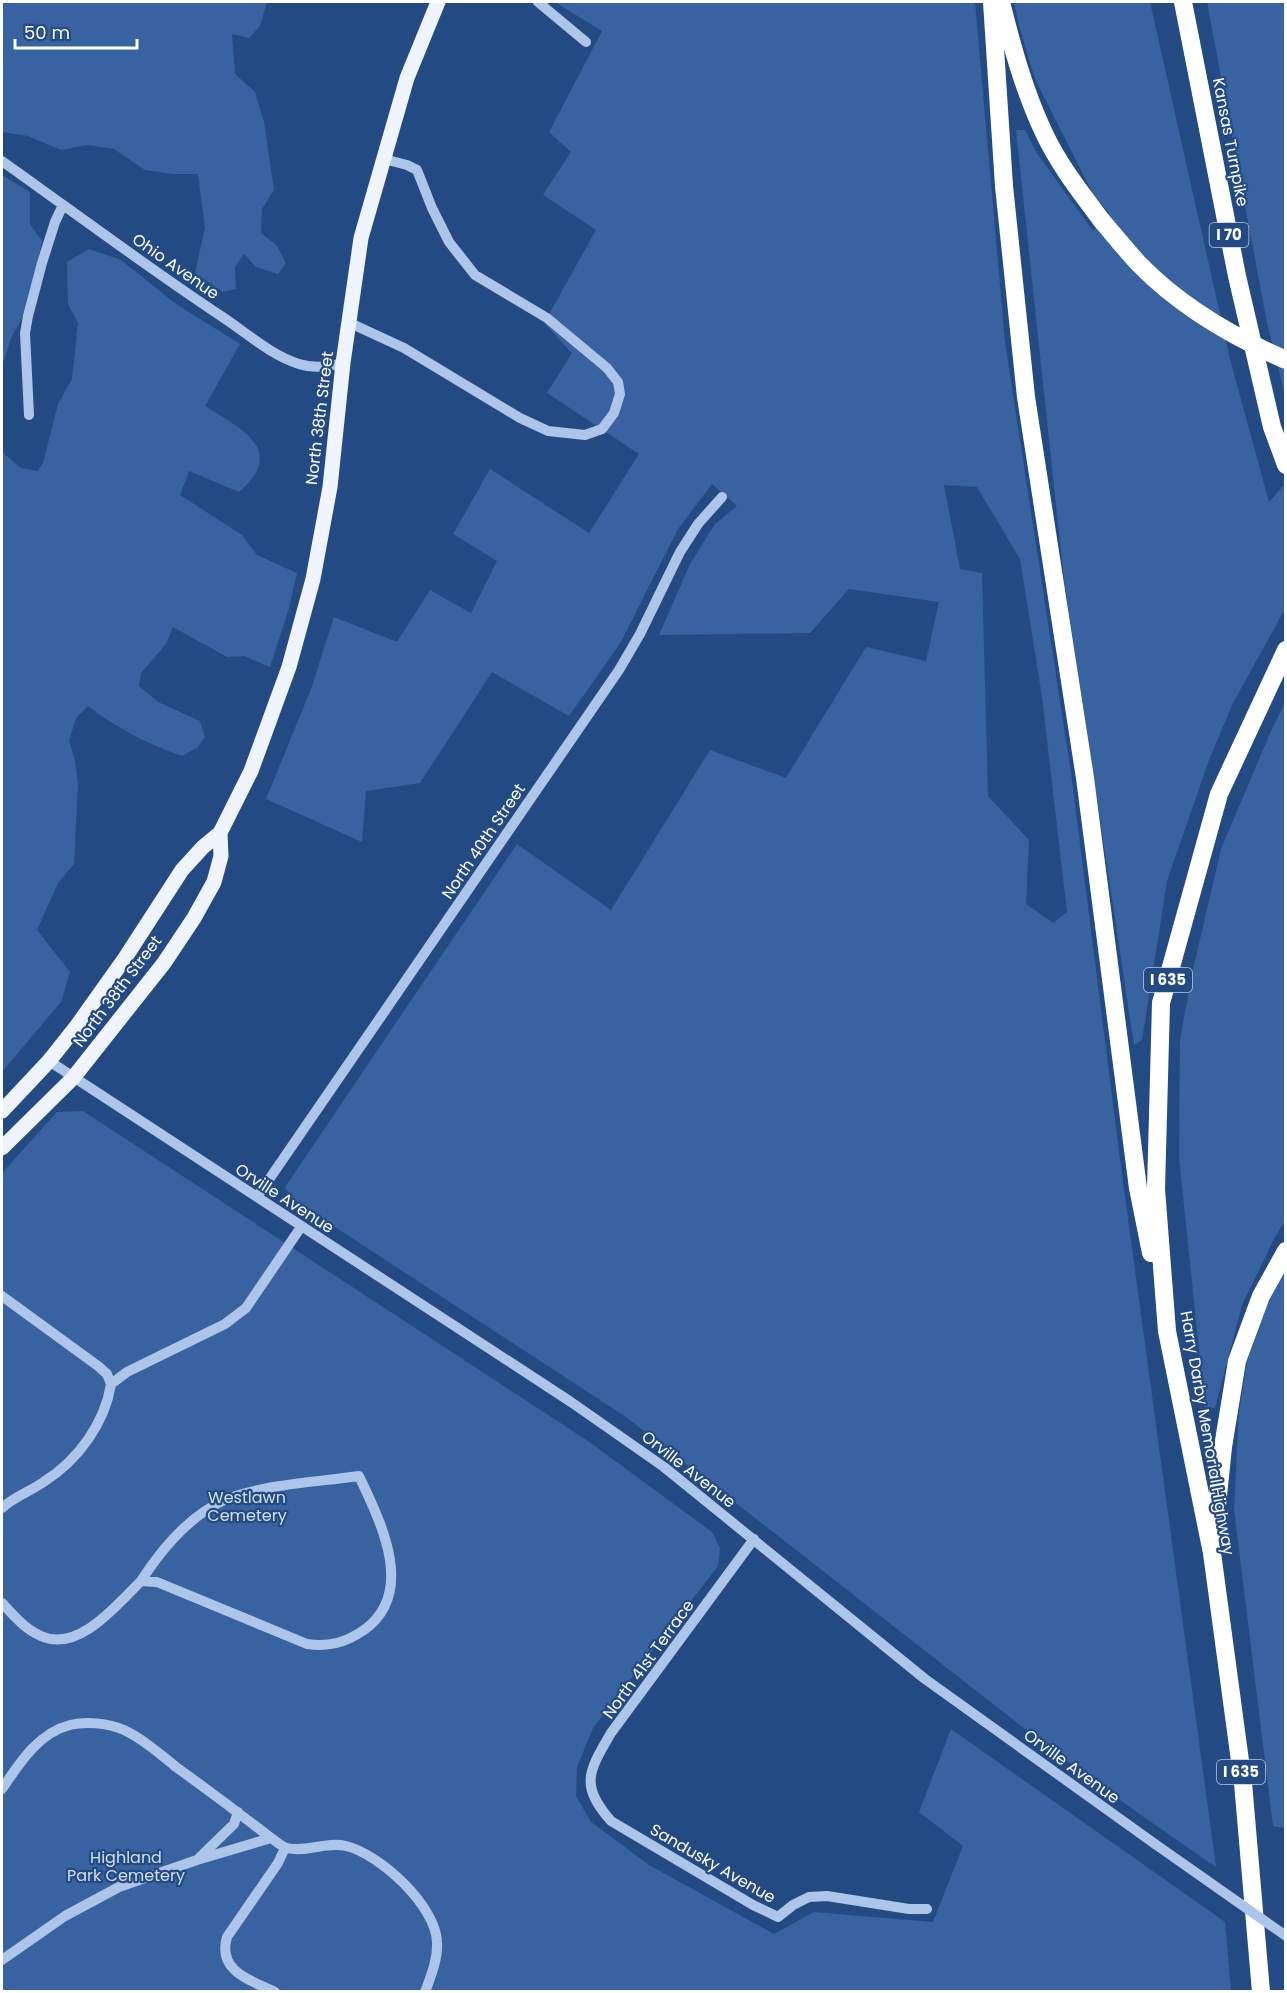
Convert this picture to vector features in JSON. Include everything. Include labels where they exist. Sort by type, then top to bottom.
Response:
[{"type":"highway","points":[[992,2],[1004,186],[1026,396],[1087,789],[1138,1188],[1167,1331]]},
{"type":"highway","points":[[1000,2],[1017,66],[1044,133],[1072,182],[1102,221],[1139,264],[1174,294],[1214,322],[1257,347],[1286,360]]},
{"type":"highway","name":"Kansas Turnpike","points":[[1183,3],[1237,276],[1272,427],[1286,465]]},
{"type":"highway","name":"Harry Darby Memorial Highway","points":[[1261,1992],[1243,1783],[1212,1553],[1167,1331],[1156,1189],[1161,1004],[1219,794],[1286,650]]},
{"type":"highway","points":[[1212,1553],[1237,1361],[1261,1296],[1286,1251]]},
{"type":"main road","name":"North 38th Street","points":[[2,1111],[49,1061],[125,958],[182,870],[203,847],[220,833],[251,771],[289,667],[313,579],[330,487],[343,363],[361,238],[407,78],[438,2]]},
{"type":"main road","name":"North 38th Street","points":[[2,1148],[73,1078],[164,963],[194,918],[214,882],[221,856],[220,833]]},
{"type":"street","points":[[538,2],[586,42]]},
{"type":"street","points":[[350,323],[404,348],[520,418],[548,431],[585,435],[602,429],[614,413],[620,394],[618,382],[607,368],[547,318],[475,275],[449,242],[417,170],[408,165],[384,159]]},
{"type":"street","name":"Ohio Avenue","points":[[2,161],[265,349],[298,364],[312,367],[343,363]]},
{"type":"street","points":[[29,415],[25,333],[42,262],[63,205]]},
{"type":"street","name":"North 40th Street","points":[[257,1197],[619,670],[640,634],[680,552],[698,524],[722,497]]},
{"type":"street","name":"Orville Avenue","points":[[49,1061],[590,1415],[664,1467],[925,1679],[1286,1936]]},
{"type":"street","points":[[111,1384],[127,1372],[225,1324],[246,1308],[301,1227]]},
{"type":"street","points":[[2,1296],[98,1366],[107,1374],[111,1384],[108,1402],[97,1425],[82,1446],[63,1467],[46,1481],[2,1508]]},
{"type":"street","points":[[2,1603],[28,1628],[42,1637],[57,1640],[74,1637],[92,1627],[141,1581],[181,1532],[202,1514],[225,1500],[251,1491],[359,1476],[384,1536],[392,1565],[391,1582],[380,1614],[353,1637],[338,1644],[323,1646],[307,1644],[287,1637],[158,1582],[141,1581]]},
{"type":"street","name":"North 41st Terrace","points":[[597,1805],[590,1790],[590,1779],[596,1759],[611,1733],[754,1539]]},
{"type":"street","points":[[2,1789],[23,1757],[41,1740],[55,1731],[70,1724],[94,1723],[123,1730],[285,1848],[345,1845],[366,1854],[396,1876],[433,1921],[437,1942],[435,1965],[425,1992]]},
{"type":"street","name":"Sandusky Avenue","points":[[597,1805],[611,1821],[753,1905],[778,1917],[793,1905],[809,1897],[827,1896],[909,1909],[927,1909]]},
{"type":"street","points":[[197,1860],[234,1824],[238,1812]]},
{"type":"street","points":[[2,1960],[65,1916],[119,1887],[271,1838]]},
{"type":"street","points":[[275,1992],[233,1970],[223,1950],[227,1937],[278,1863],[285,1848]]},
{"type":"green space","points":[[2,2],[267,2],[260,26],[249,38],[232,34],[235,74],[255,92],[264,122],[274,190],[262,209],[261,233],[277,246],[286,263],[278,274],[256,267],[244,254],[235,267],[236,289],[223,292],[195,273],[205,228],[198,174],[173,174],[145,170],[114,149],[87,145],[61,150],[28,136],[2,132]]},
{"type":"green space","points":[[555,2],[975,2],[1005,342],[1071,773],[1121,1167],[1216,1867],[1043,1743],[626,1417],[292,1199],[285,1187],[517,844],[611,910],[710,750],[786,778],[866,647],[926,661],[939,602],[849,589],[810,633],[659,635],[690,564],[715,524],[737,506],[712,484],[678,529],[621,642],[569,716],[492,672],[420,783],[366,791],[362,842],[266,799],[311,689],[334,617],[397,642],[430,590],[471,613],[497,561],[453,534],[490,469],[589,533],[639,454],[547,393],[572,353],[544,323],[596,230],[543,195],[571,152],[549,132],[602,31]],"holes":[[[944,485],[977,487],[1020,559],[1042,697],[1067,912],[1053,923],[1026,904],[1029,840],[988,796],[982,573],[960,569]]]},
{"type":"green space","points":[[1014,2],[1150,2],[1231,363],[1269,502],[1285,484],[1285,609],[1233,703],[1209,760],[1167,881],[1142,1040],[1134,1045],[1064,580],[1016,130],[1025,130],[1036,152],[1093,231],[1109,213],[1094,196],[1035,79]]},
{"type":"green space","points":[[1207,2],[1285,2],[1285,396],[1266,318]]},
{"type":"green space","points":[[2,175],[30,192],[30,224],[42,241],[28,308],[11,338],[2,367]]},
{"type":"green space","points":[[89,249],[121,260],[176,304],[240,344],[205,406],[244,432],[259,452],[259,464],[253,477],[239,492],[189,471],[180,495],[242,535],[257,555],[297,573],[289,608],[270,667],[244,656],[227,657],[173,627],[166,644],[141,673],[139,686],[158,702],[200,721],[205,737],[197,748],[182,756],[169,751],[133,735],[88,706],[76,718],[69,741],[78,784],[74,864],[58,883],[37,930],[70,972],[61,1002],[2,1072],[2,452],[21,468],[38,471],[43,463],[58,404],[72,379],[78,323],[68,304],[67,262]]},
{"type":"green space","points":[[1285,703],[1285,1221],[1242,1305],[1215,1408],[1205,1407],[1179,1157],[1180,1040],[1192,974],[1221,849]]},
{"type":"green space","points":[[83,1111],[588,1441],[712,1532],[720,1548],[718,1566],[593,1728],[577,1767],[576,1796],[591,1822],[649,1865],[774,1934],[814,1912],[933,1922],[963,1846],[919,1812],[951,1729],[1225,1922],[1231,1991],[2,1991],[2,1173],[57,1112]]},
{"type":"green space","points":[[1285,1266],[1285,1828],[1273,1826],[1234,1509],[1239,1412],[1247,1362],[1269,1297]]},
{"type":"park label","name":"Westlawn Cemetery","points":[[247,1506]]},
{"type":"park label","name":"Highland Park Cemetery","points":[[126,1866]]}]
